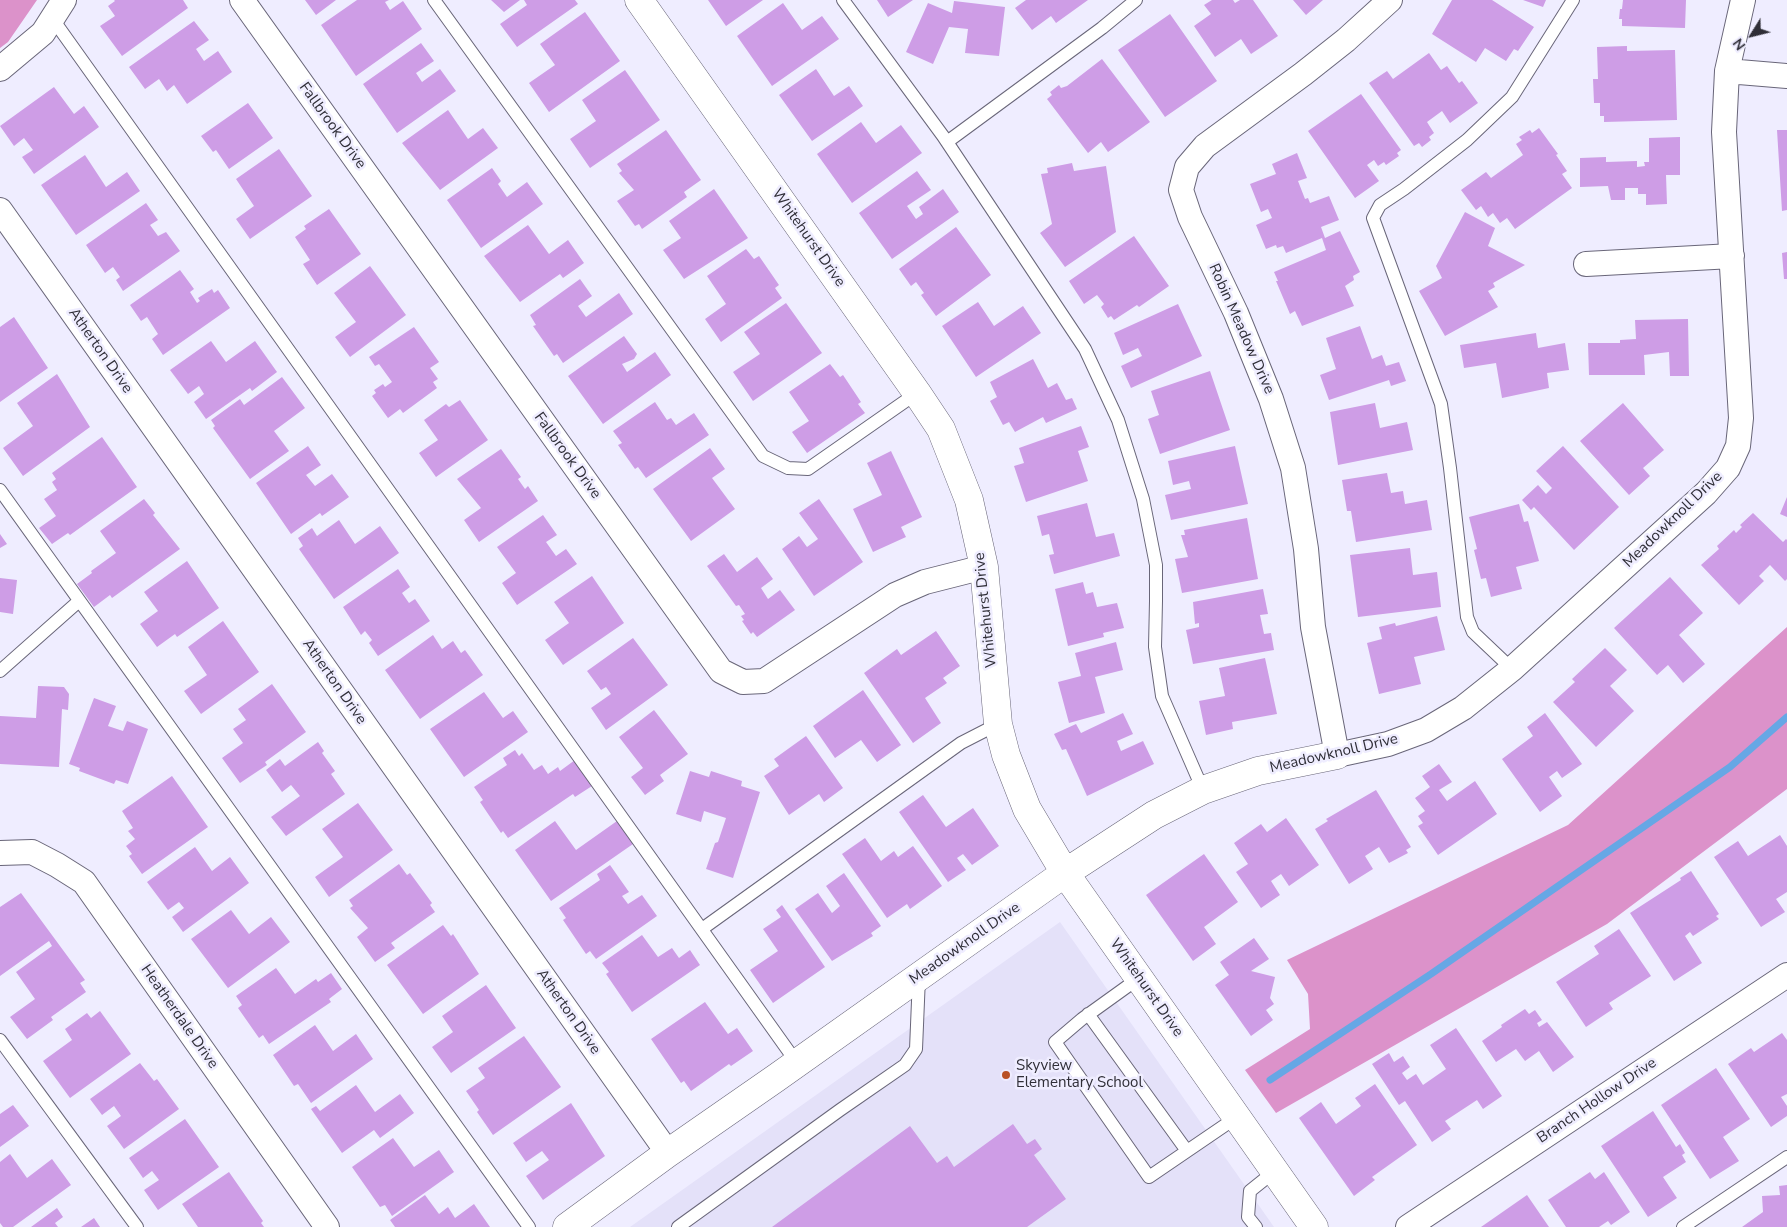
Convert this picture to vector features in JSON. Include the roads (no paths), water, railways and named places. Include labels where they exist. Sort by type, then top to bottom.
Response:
[{"type":"street","name":"Fallbrook Drive","points":[[242,0],[721,672],[743,682],[764,681],[894,595],[925,582],[984,567]]},
{"type":"street","name":"Whitehurst Drive","points":[[639,0],[941,429],[969,500],[984,567],[998,724],[1006,755],[1027,808],[1065,873],[1314,1227]]},
{"type":"street","name":"Robin Meadow Drive","points":[[1337,755],[1313,626],[1306,549],[1293,468],[1271,399],[1236,313],[1190,217],[1181,190],[1187,167],[1205,146],[1311,68],[1346,40],[1390,0]]},
{"type":"street","name":"Meadowknoll Drive","points":[[574,1226],[668,1153],[1065,873],[1154,815],[1203,790],[1258,771],[1388,744],[1426,730],[1463,708],[1512,669],[1706,493],[1728,468],[1738,446],[1741,418],[1724,132],[1727,71],[1743,0]]},
{"type":"street","points":[[0,69],[42,34],[58,9]]},
{"type":"street","points":[[1727,71],[1787,76]]},
{"type":"street","name":"Atherton Drive","points":[[0,210],[668,1153]]},
{"type":"street","points":[[1586,264],[1732,256]]},
{"type":"street","name":"Heatherdale Drive","points":[[0,853],[32,852],[84,882],[327,1227]]},
{"type":"street","name":"Branch Hollow Drive","points":[[1408,1227],[1787,975]]},
{"type":"lane","points":[[434,0],[763,456],[788,468],[808,469],[917,393]]},
{"type":"lane","points":[[843,0],[947,142],[1085,349],[1118,420],[1143,499],[1156,565],[1155,647],[1162,696],[1203,790]]},
{"type":"lane","points":[[947,142],[1102,28],[1136,0]]},
{"type":"lane","points":[[1512,669],[1473,632],[1467,618],[1441,404],[1373,218],[1380,205],[1404,189],[1466,140],[1512,97],[1573,0]]},
{"type":"lane","points":[[58,9],[797,1063]]},
{"type":"lane","points":[[0,490],[529,1227]]},
{"type":"lane","points":[[0,671],[79,601]]},
{"type":"lane","points":[[702,930],[961,743],[998,724]]},
{"type":"lane","points":[[678,1227],[905,1065],[916,1049],[919,976]]},
{"type":"lane","points":[[1139,978],[1088,1014],[1055,1042],[1149,1177],[1236,1117]]},
{"type":"lane","points":[[1088,1014],[1187,1151]]},
{"type":"lane","points":[[0,1040],[136,1227]]},
{"type":"lane","points":[[1683,1227],[1787,1157]]},
{"type":"lane","points":[[1256,1227],[1248,1217],[1250,1191],[1275,1171]]},
{"type":"waterway","points":[[1270,1080],[1431,974],[1730,767],[1787,717]]},
{"type":"place","name":"Skyview Elementary School","points":[[1006,1075]]}]
